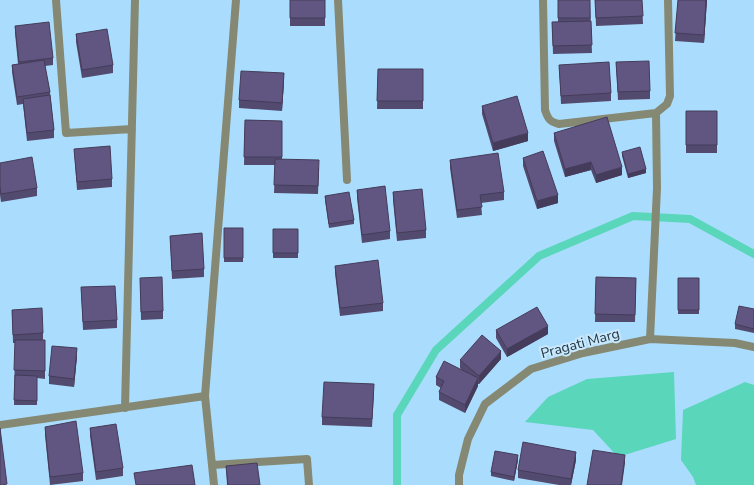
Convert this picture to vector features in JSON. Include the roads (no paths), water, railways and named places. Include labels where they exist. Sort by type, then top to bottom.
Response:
[{"type":"street","points":[[56,0],[66,133],[132,130]]},
{"type":"street","points":[[125,408],[135,0]]},
{"type":"street","points":[[214,485],[205,396],[236,0]]},
{"type":"street","points":[[338,0],[346,180]]},
{"type":"street","points":[[543,0],[545,110],[548,119],[559,124],[656,113],[667,104],[670,96],[668,0]]},
{"type":"street","points":[[650,339],[657,188],[656,113]]},
{"type":"street","name":"Pragati Marg","points":[[459,485],[458,475],[468,439],[484,404],[532,370],[583,352],[650,339],[735,344],[754,348]]},
{"type":"street","points":[[0,425],[205,396]]},
{"type":"street","points":[[212,465],[307,458],[310,485]]},
{"type":"waterway","points":[[397,485],[397,415],[436,350],[539,256],[633,216],[690,219],[754,254]]}]
